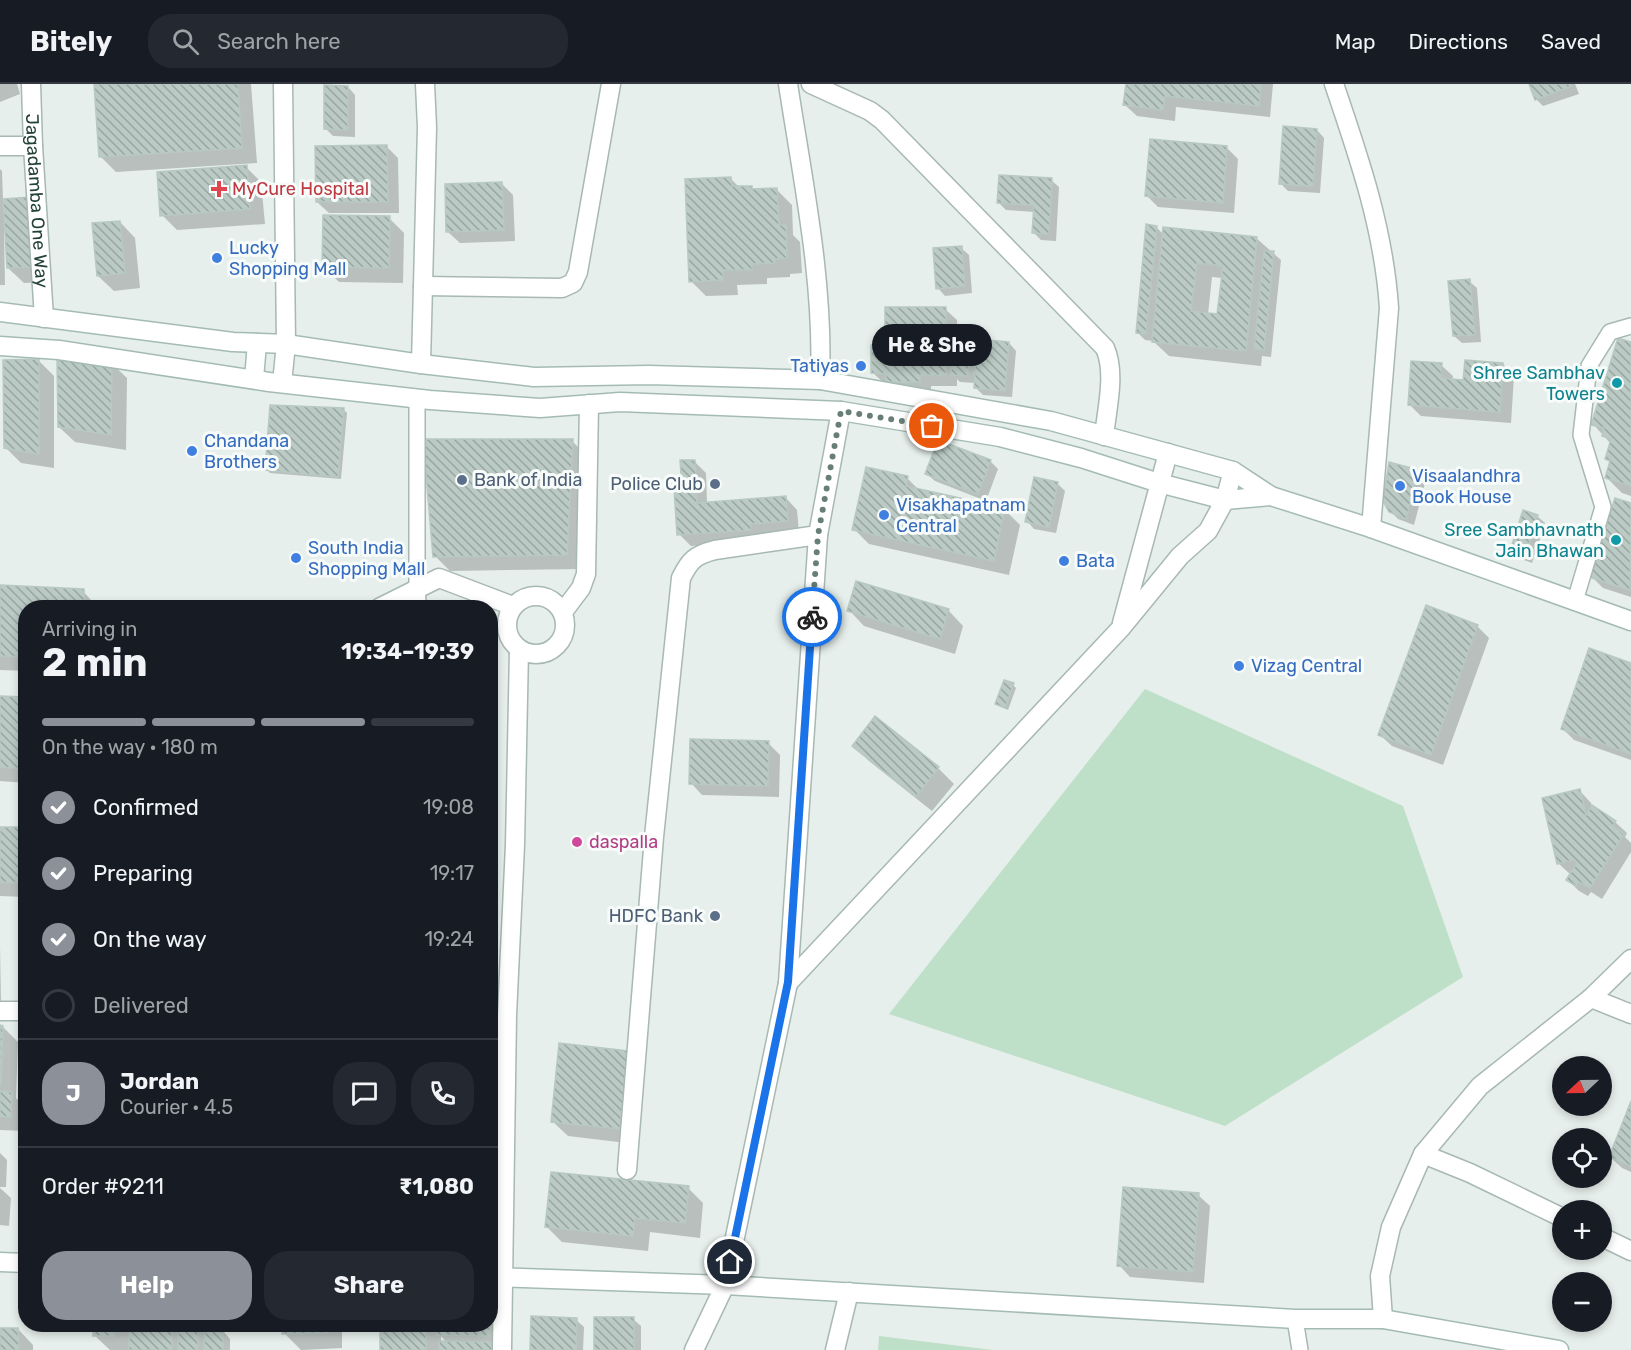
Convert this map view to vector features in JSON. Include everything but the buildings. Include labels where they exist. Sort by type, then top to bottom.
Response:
[{"type":"street","name":"Jagadamba One Way","points":[[31,84],[44,318]]},
{"type":"street","points":[[282,383],[286,344],[283,84]]},
{"type":"street","points":[[421,364],[427,127],[425,84]]},
{"type":"street","points":[[423,286],[562,288],[573,283],[578,272],[611,84]]},
{"type":"street","points":[[788,84],[814,255],[821,350],[820,380]]},
{"type":"street","points":[[811,84],[870,111],[882,120],[1105,348],[1110,360],[1110,372],[1104,436]]},
{"type":"street","points":[[1334,84],[1369,187],[1387,280],[1389,308],[1371,528]]},
{"type":"street","points":[[0,146],[33,146]]},
{"type":"street","points":[[0,312],[221,340],[286,344],[421,364],[534,377],[649,375],[820,380],[1051,421],[1233,471],[1271,496],[1371,528],[1631,621]]},
{"type":"street","points":[[254,379],[257,343]]},
{"type":"street","points":[[0,346],[59,350],[282,383],[417,399],[540,408],[620,402],[841,411],[1000,437],[1082,458],[1159,483],[1225,500],[1271,496]]},
{"type":"street","points":[[563,612],[581,588],[586,574],[589,404]]},
{"type":"street","points":[[694,1350],[725,1285],[788,982],[818,535],[841,411]]},
{"type":"street","points":[[1120,628],[1168,453]]},
{"type":"street","points":[[788,982],[1120,628],[1180,556],[1208,531],[1225,500],[1233,471]]},
{"type":"street","points":[[627,1170],[654,837],[681,578],[687,565],[700,554],[818,535]]},
{"type":"street","points":[[395,600],[439,578],[497,600]]},
{"type":"street","points":[[529,596],[548,598],[556,603],[566,621],[565,631],[555,648],[537,655],[519,649],[508,634],[508,615],[513,606],[529,596]]},
{"type":"street","points":[[498,600],[513,606]]},
{"type":"street","points":[[498,1146],[499,1015],[515,844],[519,649]]},
{"type":"street","points":[[1383,1319],[1380,1276],[1391,1227],[1423,1154],[1479,1086],[1591,998],[1631,959]]},
{"type":"street","points":[[1591,998],[1631,1014]]},
{"type":"street","points":[[0,1011],[18,1011]]},
{"type":"street","points":[[1423,1154],[1470,1173],[1552,1213]]},
{"type":"street","points":[[1612,1242],[1631,1251]]},
{"type":"street","points":[[0,1262],[18,1263]]},
{"type":"street","points":[[498,1277],[725,1285],[1295,1319],[1383,1319],[1559,1350]]},
{"type":"street","points":[[498,1292],[502,1350]]},
{"type":"street","points":[[835,1350],[849,1292]]},
{"type":"lane","points":[[1575,601],[1604,507],[1581,435],[1589,366],[1610,332],[1631,326]]},
{"type":"lane","points":[[417,399],[418,600]]},
{"type":"lane","points":[[1295,1319],[1300,1350]]},
{"type":"green space","points":[[1145,689],[1403,806],[1463,977],[1225,1126],[889,1014]]},
{"type":"green space","points":[[879,1336],[993,1350],[878,1350]]},
{"type":"way so far","points":[[812,617],[818,535],[841,411],[932,426]]},
{"type":"place","name":"MyCure Hospital","points":[[219,189]]},
{"type":"place","name":"Lucky Shopping Mall","points":[[217,258]]},
{"type":"place","name":"Tatiyas","points":[[861,366]]},
{"type":"place","name":"Shree Sambhav Towers","points":[[1617,383]]},
{"type":"place","name":"He & She","points":[[932,426]]},
{"type":"place","name":"Chandana Brothers","points":[[192,451]]},
{"type":"place","name":"Bank of India","points":[[462,480]]},
{"type":"place","name":"Police Club","points":[[715,484]]},
{"type":"place","name":"Visaalandhra Book House","points":[[1400,486]]},
{"type":"place","name":"Visakhapatnam Central","points":[[884,515]]},
{"type":"place","name":"Sree Sambhavnath Jain Bhawan","points":[[1616,540]]},
{"type":"place","name":"South India Shopping Mall","points":[[296,558]]},
{"type":"place","name":"Bata","points":[[1064,561]]},
{"type":"place","name":"Vizag Central","points":[[1239,666]]},
{"type":"place","name":"daspalla","points":[[577,842]]},
{"type":"place","name":"HDFC Bank","points":[[715,916]]},
{"type":"route","points":[[730,1262],[788,982],[812,617]]}]
